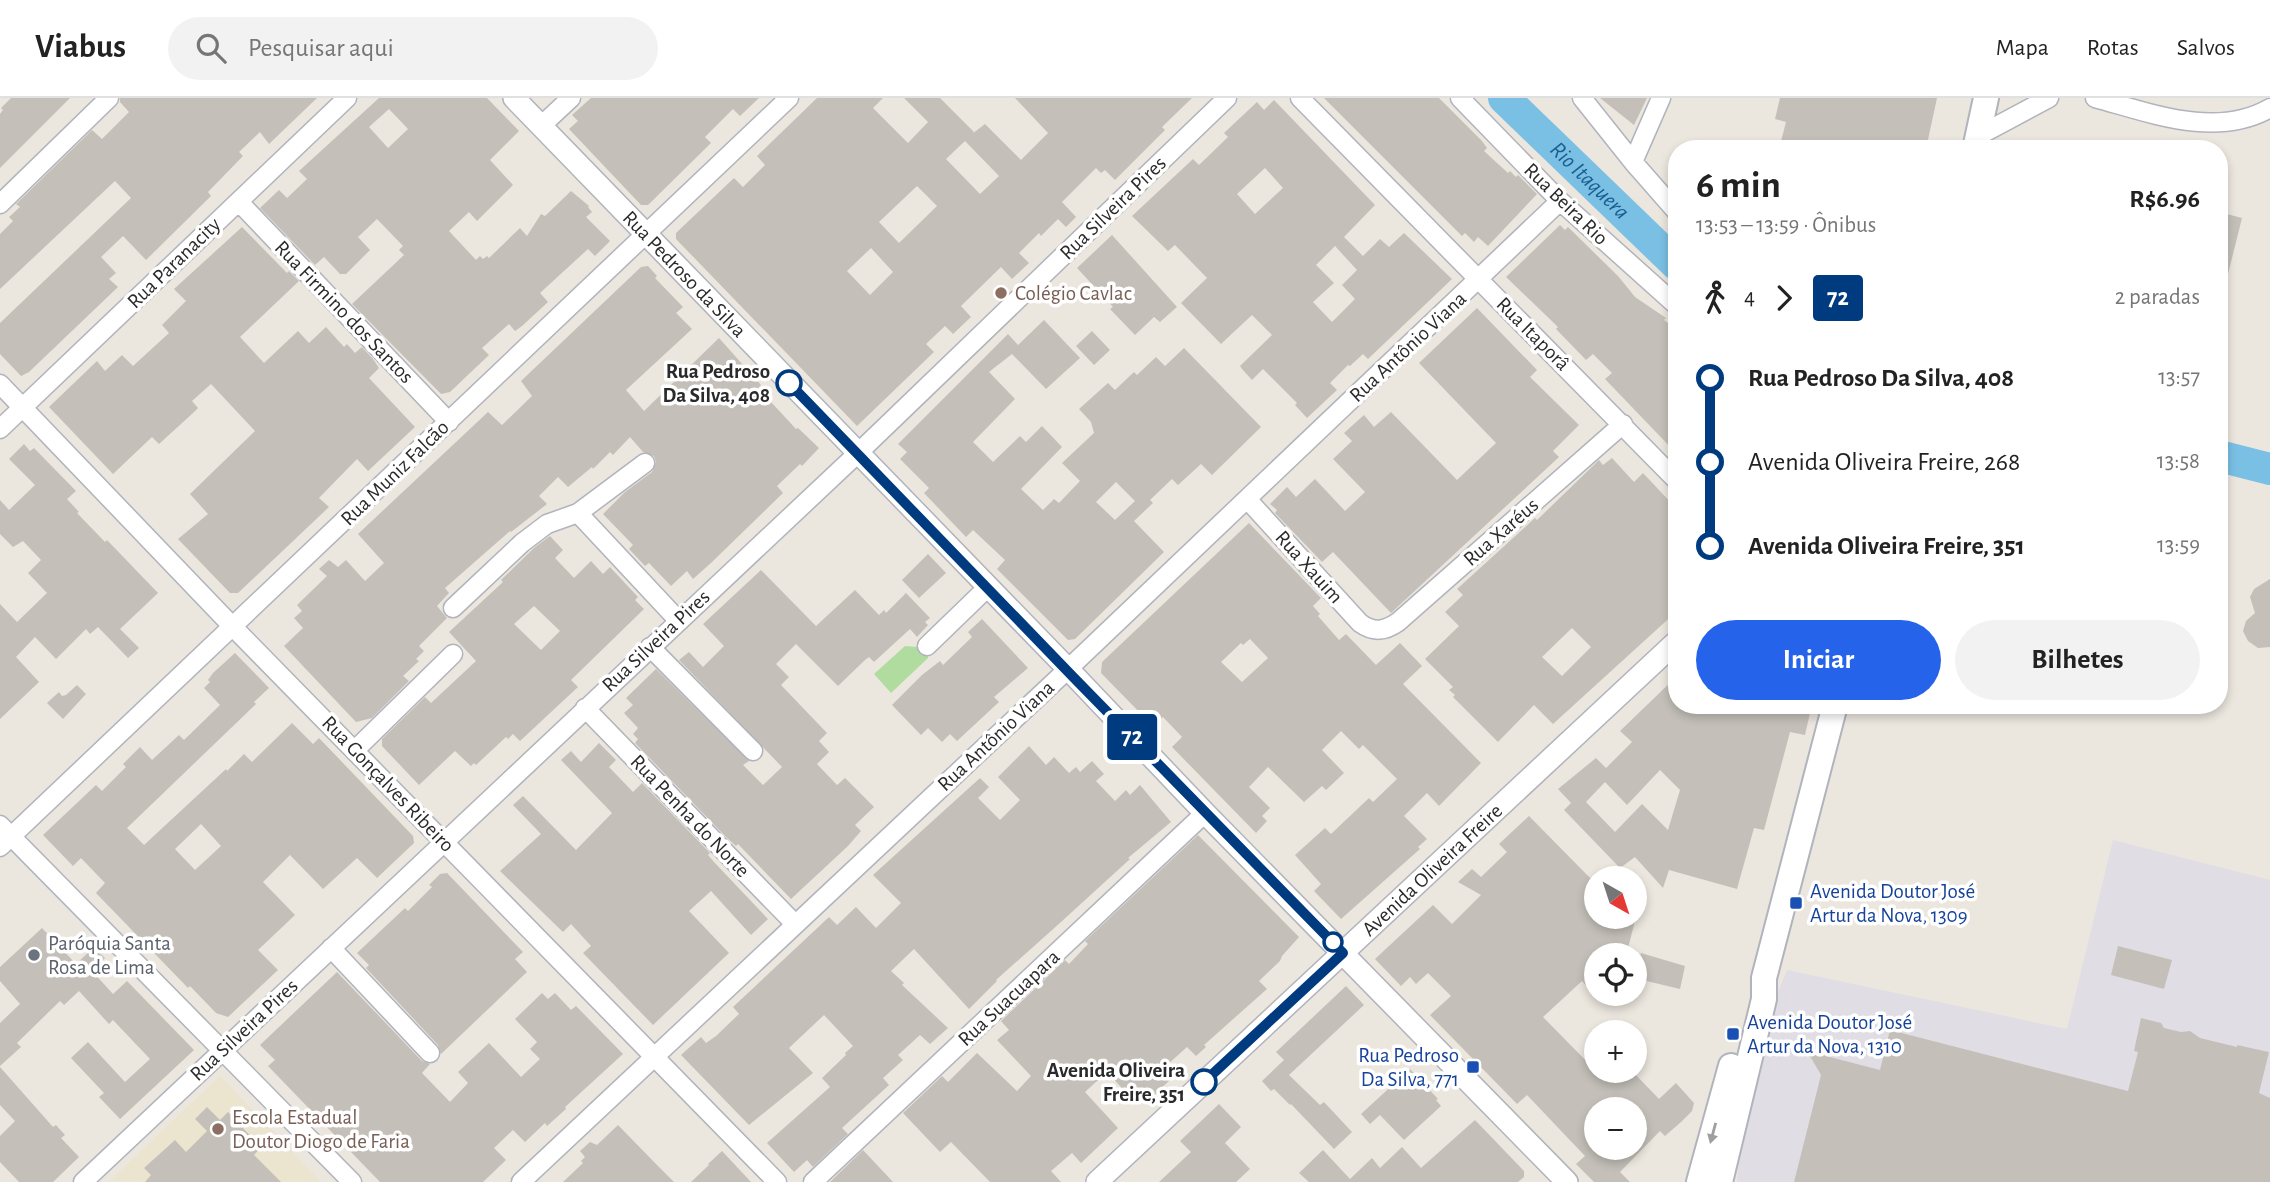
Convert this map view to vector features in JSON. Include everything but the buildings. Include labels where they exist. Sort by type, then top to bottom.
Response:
[{"type":"main road","points":[[1977,140],[1986,98]]},
{"type":"main road","points":[[1720,1182],[1764,999],[1764,978],[1833,714]]},
{"type":"main road","points":[[1699,1182],[1750,996],[1764,978]]},
{"type":"main road","points":[[1726,1182],[1732,1132]]},
{"type":"street","points":[[0,204],[109,98]]},
{"type":"street","name":"Rua Paranacity","points":[[0,429],[347,98]]},
{"type":"street","name":"Rua Pedroso da Silva","points":[[514,98],[1559,1179]]},
{"type":"street","points":[[541,126],[571,98]]},
{"type":"street","name":"Rua Muniz Falcão","points":[[4,836],[234,628],[789,98]]},
{"type":"street","name":"Rua Silveira Pires","points":[[83,1182],[857,454],[1227,98]]},
{"type":"street","name":"Rua Itaporâ","points":[[1300,98],[1668,472]]},
{"type":"street","name":"Rua Beira Rio","points":[[1461,98],[1560,201],[1668,298]]},
{"type":"street","points":[[1582,98],[1668,202]]},
{"type":"street","points":[[1633,162],[1661,98]]},
{"type":"street","points":[[1980,140],[2049,98]]},
{"type":"street","points":[[2095,98],[2169,117],[2226,123],[2256,116],[2270,108]]},
{"type":"street","name":"Rua Antônio Viana","points":[[521,1182],[1068,669],[1560,201]]},
{"type":"street","name":"Rua Firmino dos Santos","points":[[239,202],[449,422]]},
{"type":"street","name":"Rua Gonçalves Ribeiro","points":[[0,384],[234,628],[777,1182]]},
{"type":"street","name":"Rua Xaréus","points":[[1374,631],[1383,630],[1398,622],[1623,424]]},
{"type":"street","points":[[453,608],[522,543],[547,524],[578,513],[645,463]]},
{"type":"street","name":"Rua Xauim","points":[[1247,499],[1354,617],[1366,628],[1374,631]]},
{"type":"street","points":[[578,513],[678,620]]},
{"type":"street","points":[[927,646],[988,587]]},
{"type":"street","points":[[650,647],[753,751]]},
{"type":"street","name":"Avenida Oliveira Freire","points":[[1097,1182],[1668,649]]},
{"type":"street","points":[[355,750],[453,654]]},
{"type":"street","name":"Rua Penha do Norte","points":[[585,708],[795,924]]},
{"type":"street","name":"Rua Suacuapara","points":[[814,1182],[1205,813]]},
{"type":"street","points":[[4,836],[223,1049],[352,1182]]},
{"type":"street","points":[[331,948],[430,1054]]},
{"type":"shaded area","points":[[2113,840],[2270,880],[2270,1182],[1737,1182],[1748,1065],[1787,970],[2067,1029]]},
{"type":"shaded area","name":"Escola Estadual Doutor Diogo de Faria","points":[[220,1076],[321,1182],[110,1181]]},
{"type":"green space","points":[[921,645],[928,658],[891,693],[874,674],[905,646]]},
{"type":"waterway","name":"Rio Itaquera","points":[[1504,98],[1668,256]]},
{"type":"waterway","name":"Rio Itaquera","points":[[2228,458],[2270,469]]},
{"type":"bus line","name":"72","points":[[789,383],[1343,953],[1204,1082]]},
{"type":"place","name":"Colégio Cavlac","points":[[1001,293]]},
{"type":"place","name":"Rua Pedroso Da Silva, 408","points":[[789,383]]},
{"type":"place","name":"Avenida Doutor José Artur da Nova, 1309","points":[[1796,903]]},
{"type":"place","name":"Paróquia Santa Rosa de Lima","points":[[34,955]]},
{"type":"place","name":"Avenida Doutor José Artur da Nova, 1310","points":[[1733,1034]]},
{"type":"place","name":"Rua Pedroso Da Silva, 771","points":[[1473,1067]]},
{"type":"place","name":"Avenida Oliveira Freire, 351","points":[[1204,1082]]},
{"type":"place","name":"Escola Estadual Doutor Diogo de Faria","points":[[218,1129]]}]
